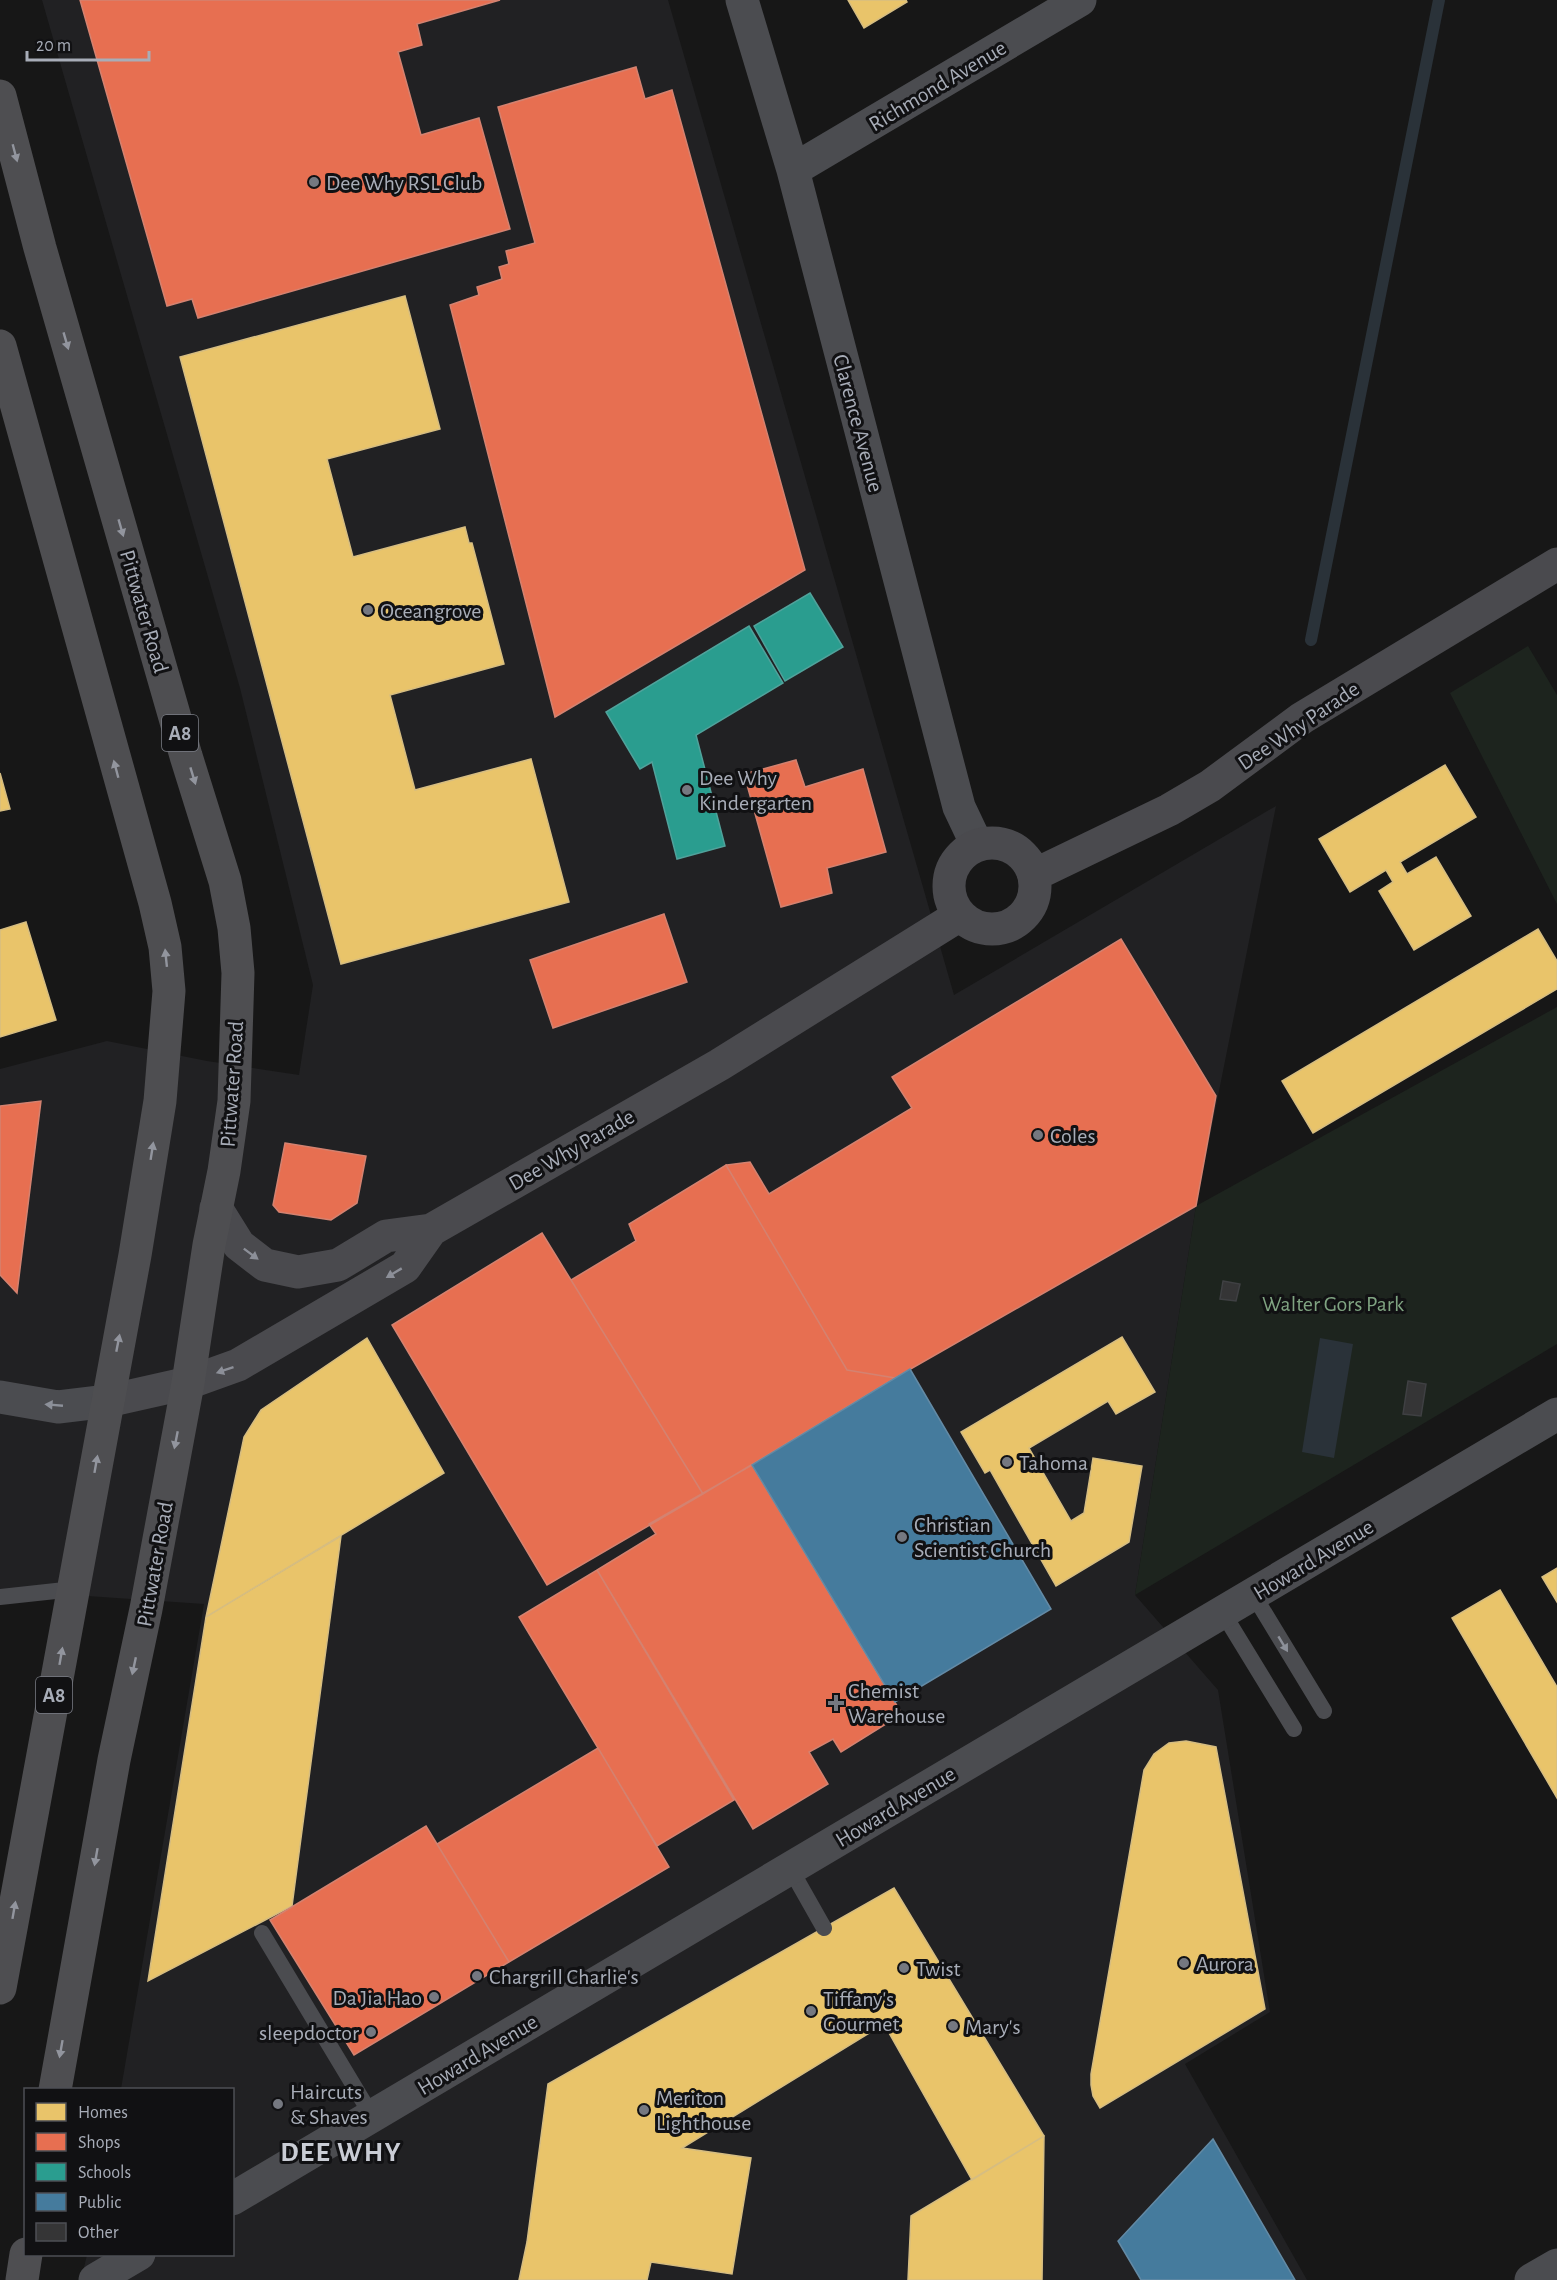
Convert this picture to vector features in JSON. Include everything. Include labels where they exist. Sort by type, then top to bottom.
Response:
[{"type":"highway","name":"Pittwater Road","points":[[0,96],[46,271],[186,756],[225,881],[234,928],[238,973],[234,1101],[188,1383],[146,1609],[114,1760],[55,2088]]},
{"type":"highway","name":"A8","points":[[0,346],[155,903],[165,947],[169,991],[160,1101],[135,1255],[0,1988]]},
{"type":"highway","points":[[22,2280],[26,2256]]},
{"type":"main road","name":"Dee Why Parade","points":[[1034,875],[1169,810],[1210,786],[1302,718],[1557,564]]},
{"type":"main road","points":[[992,843],[1006,845],[1028,862],[1034,875],[1035,889],[1024,915],[999,928],[985,929],[972,924],[960,915],[953,904],[949,890],[950,876],[956,863],[965,852],[977,845],[992,843]]},
{"type":"main road","name":"Dee Why Parade","points":[[108,1401],[188,1383],[238,1365],[405,1267],[432,1230],[719,1065],[960,915]]},
{"type":"main road","points":[[216,1208],[239,1245],[265,1265],[298,1272],[338,1265],[386,1236],[432,1230]]},
{"type":"street","name":"Clarence Avenue","points":[[742,0],[793,170],[959,807],[977,845]]},
{"type":"street","name":"Richmond Avenue","points":[[793,170],[1080,0]]},
{"type":"street","points":[[0,1397],[58,1407],[108,1401]]},
{"type":"street","name":"Howard Avenue","points":[[234,2198],[1557,1414]]},
{"type":"street","points":[[95,2280],[136,2256]]},
{"type":"street","points":[[1531,2280],[1557,2265]]},
{"type":"lane","points":[[0,1597],[74,1589]]},
{"type":"lane","points":[[1253,1594],[1324,1711]]},
{"type":"lane","points":[[1223,1613],[1294,1729]]},
{"type":"lane","points":[[790,1868],[824,1928]]},
{"type":"lane","points":[[262,1933],[372,2116]]},
{"type":"shaded area","points":[[42,0],[668,0],[954,995],[1276,806],[1196,1206],[1135,1595],[1218,1690],[1270,2012],[1185,2064],[1307,2280],[81,2280],[87,2256],[234,2256],[234,2088],[121,2088],[204,1604],[0,1590],[0,1069],[107,1041],[207,1061],[299,1075],[313,985],[240,688]]},
{"type":"shaded area","points":[[1320,1338],[1353,1344],[1334,1458],[1302,1452]]},
{"type":"green space","points":[[1528,646],[1557,695],[1557,904],[1450,693]]},
{"type":"green space","name":"Walter Gors Park","points":[[1557,1007],[1557,1344],[1135,1595],[1196,1206]]},
{"type":"building: Homes","points":[[848,0],[906,0],[907,2],[864,28]]},
{"type":"building: Homes","name":"Oceangrove","points":[[405,296],[440,429],[327,459],[353,557],[465,527],[469,543],[472,543],[504,664],[390,695],[415,790],[531,759],[569,902],[341,964],[180,357]]},
{"type":"building: Homes","points":[[1445,765],[1476,817],[1400,862],[1407,874],[1436,857],[1471,916],[1414,950],[1379,891],[1393,882],[1386,870],[1350,892],[1319,839]]},
{"type":"building: Homes","points":[[0,773],[10,809],[0,811]]},
{"type":"building: Homes","points":[[26,922],[56,1020],[0,1037],[0,930]]},
{"type":"building: Homes","points":[[1538,929],[1557,961],[1557,989],[1313,1133],[1282,1081]]},
{"type":"building: Homes","name":"Tahoma","points":[[1122,1337],[1155,1392],[1116,1414],[1108,1401],[1029,1448],[1071,1521],[1084,1513],[1093,1458],[1142,1466],[1129,1542],[1056,1586],[990,1470],[985,1473],[961,1432]]},
{"type":"building: Homes","points":[[367,1338],[444,1473],[206,1617],[244,1437],[261,1410]]},
{"type":"building: Homes","points":[[341,1536],[292,1906],[148,1981],[206,1617]]},
{"type":"building: Homes","points":[[1557,1568],[1557,1602],[1542,1577]]},
{"type":"building: Homes","points":[[1500,1590],[1557,1687],[1557,1798],[1452,1618]]},
{"type":"building: Homes","name":"Aurora","points":[[1186,1741],[1216,1747],[1265,2009],[1100,2108],[1093,2096],[1091,2074],[1144,1770],[1154,1754],[1169,1743]]},
{"type":"building: Homes","name":"Meriton Lighthouse","points":[[894,1888],[1044,2136],[972,2180],[884,2024],[682,2148],[751,2158],[732,2274],[651,2262],[647,2280],[519,2280],[527,2242],[548,2084]]},
{"type":"building: Homes","points":[[1044,2136],[1042,2280],[908,2280],[911,2216]]},
{"type":"building: Shops","name":"Dee Why RSL Club","points":[[80,0],[500,0],[417,24],[422,45],[398,52],[421,135],[479,118],[510,229],[198,318],[192,299],[167,306]]},
{"type":"building: Shops","points":[[636,67],[645,99],[672,90],[805,570],[555,717],[450,305],[479,295],[477,287],[502,279],[499,267],[509,264],[506,251],[535,243],[498,107]]},
{"type":"building: Shops","points":[[796,760],[805,787],[863,769],[886,852],[827,868],[832,893],[781,907],[744,774]]},
{"type":"building: Shops","points":[[664,914],[687,982],[553,1028],[530,960]]},
{"type":"building: Shops","name":"Coles","points":[[1121,939],[1216,1096],[1196,1206],[895,1378],[847,1370],[726,1165],[750,1162],[769,1194],[912,1108],[892,1077]]},
{"type":"building: Shops","points":[[41,1101],[17,1293],[0,1275],[0,1106]]},
{"type":"building: Shops","points":[[285,1143],[366,1156],[357,1203],[331,1220],[279,1212],[273,1205]]},
{"type":"building: Shops","points":[[726,1165],[847,1370],[895,1378],[703,1494],[571,1280],[636,1241],[629,1224]]},
{"type":"building: Shops","points":[[542,1233],[703,1494],[547,1585],[392,1325]]},
{"type":"building: Shops","points":[[752,1465],[902,1714],[841,1752],[833,1739],[809,1752],[828,1784],[753,1829],[597,1570],[656,1534],[649,1524]]},
{"type":"building: Shops","points":[[597,1570],[734,1800],[657,1846],[519,1617]]},
{"type":"building: Shops","points":[[598,1748],[669,1867],[509,1962],[437,1844]]},
{"type":"building: Shops","points":[[426,1826],[509,1962],[354,2055],[270,1920]]},
{"type":"building: Schools","points":[[810,593],[843,647],[785,681],[754,626]]},
{"type":"building: Schools","points":[[749,626],[783,683],[696,735],[725,846],[677,859],[652,762],[640,769],[606,712]]},
{"type":"building: Public","name":"Christian Scientist Church","points":[[910,1369],[1051,1609],[895,1702],[752,1465]]},
{"type":"building: Public","points":[[1213,2139],[1295,2280],[1141,2280],[1118,2241]]},
{"type":"building: Other","points":[[1223,1281],[1240,1284],[1236,1301],[1220,1299]]},
{"type":"building: Other","points":[[1408,1381],[1426,1384],[1421,1416],[1403,1414]]},
{"type":"waterway","points":[[1311,640],[1439,0]]},
{"type":"place","name":"Dee Why RSL Club","points":[[314,182]]},
{"type":"place","name":"Oceangrove","points":[[368,610]]},
{"type":"place","name":"Dee Why Kindergarten","points":[[687,790]]},
{"type":"place","name":"Coles","points":[[1038,1135]]},
{"type":"place","name":"Tahoma","points":[[1007,1462]]},
{"type":"place","name":"Christian Scientist Church","points":[[902,1537]]},
{"type":"place","name":"Chemist Warehouse","points":[[836,1703]]},
{"type":"place","name":"Aurora","points":[[1184,1963]]},
{"type":"place","name":"Twist","points":[[904,1968]]},
{"type":"place","name":"Chargrill Charlie's","points":[[477,1976]]},
{"type":"place","name":"Da Jia Hao","points":[[434,1997]]},
{"type":"place","name":"Tiffany's Gourmet","points":[[811,2011]]},
{"type":"place","name":"Mary's","points":[[953,2026]]},
{"type":"place","name":"sleepdoctor","points":[[371,2032]]},
{"type":"place","name":"Haircuts & Shaves","points":[[278,2104]]},
{"type":"place","name":"Meriton Lighthouse","points":[[644,2110]]},
{"type":"district","name":"DEE WHY","points":[[341,2151]]}]
